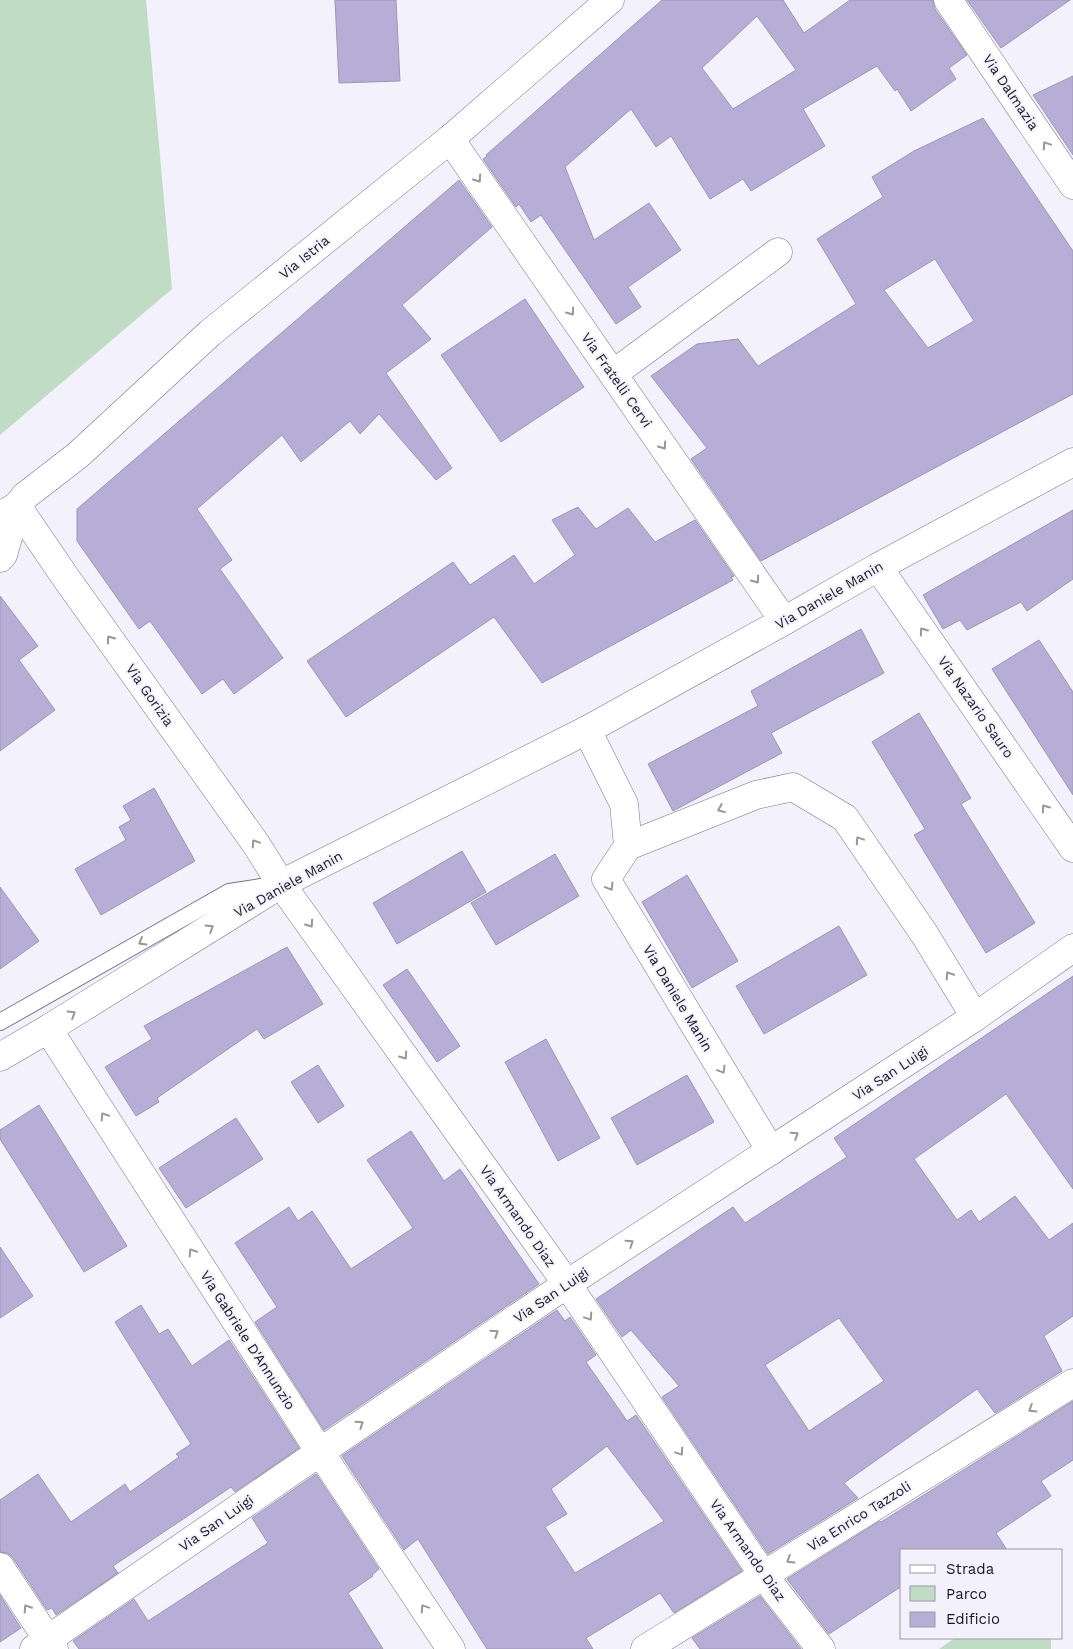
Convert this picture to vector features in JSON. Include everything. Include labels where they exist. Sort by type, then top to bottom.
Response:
[{"type":"street","name":"Via Istria","points":[[9,511],[25,496],[78,455],[210,333],[450,139],[585,10],[610,0]]},
{"type":"street","name":"Via Dalmazia","points":[[948,0],[1073,185]]},
{"type":"street","name":"Via Fratelli Cervi","points":[[450,139],[784,621]]},
{"type":"street","points":[[613,374],[778,252]]},
{"type":"street","name":"Via Daniele Manin","points":[[0,1057],[282,884],[586,730],[878,567],[1073,462]]},
{"type":"street","points":[[0,558],[3,555],[9,511]]},
{"type":"street","name":"Via Gorizia","points":[[9,511],[66,578],[256,844],[282,884]]},
{"type":"street","name":"Via Nazario Sauro","points":[[878,567],[1073,848]]},
{"type":"street","points":[[586,730],[624,804],[628,846],[756,795],[793,787],[845,818],[924,935],[975,1017]]},
{"type":"street","name":"Via Daniele Manin","points":[[628,846],[606,879],[771,1150]]},
{"type":"street","name":"Via Armando Diaz","points":[[282,884],[567,1284],[764,1576],[821,1649]]},
{"type":"street","name":"Via San Luigi","points":[[45,1646],[320,1452],[567,1284],[975,1017],[1073,948]]},
{"type":"street","name":"Via Gabriele D'Annunzio","points":[[48,1029],[320,1452],[451,1649]]},
{"type":"street","name":"Via Enrico Tazzoli","points":[[645,1649],[1073,1383]]},
{"type":"street","points":[[0,1566],[45,1646]]},
{"type":"lane","points":[[0,530],[9,511]]},
{"type":"lane","points":[[0,1022],[229,892],[282,884]]},
{"type":"green space","points":[[0,0],[146,0],[172,289],[0,435]]},
{"type":"green space","points":[[954,1639],[1051,1639],[1051,1649],[939,1649]]},
{"type":"building","points":[[335,0],[396,0],[400,81],[339,83]]},
{"type":"building","points":[[662,0],[783,0],[804,33],[850,0],[933,0],[935,9],[967,55],[949,68],[956,79],[911,111],[897,89],[895,91],[877,66],[803,109],[825,146],[751,191],[743,179],[710,199],[671,136],[656,147],[631,109],[565,167],[594,240],[649,203],[681,250],[628,287],[641,307],[616,324],[541,215],[531,222],[519,204],[516,207],[483,159]],"holes":[[[757,16],[796,70],[733,109],[702,68]]]},
{"type":"building","points":[[967,0],[1070,0],[1001,48]]},
{"type":"building","points":[[1073,76],[1073,155],[1033,95]]},
{"type":"building","points":[[983,118],[1073,251],[1073,394],[761,561],[691,459],[707,448],[651,376],[697,344],[738,339],[758,366],[856,304],[817,239],[883,197],[872,177],[914,151]],"holes":[[[935,259],[974,321],[928,348],[884,290]]]},
{"type":"building","points":[[459,180],[492,227],[402,305],[431,339],[386,373],[452,468],[436,480],[379,414],[360,434],[350,421],[301,462],[282,435],[197,509],[232,560],[220,569],[283,658],[234,694],[223,679],[202,694],[150,621],[139,629],[77,541],[77,509]]},
{"type":"building","points":[[525,299],[584,387],[501,442],[441,355]]},
{"type":"building","points":[[578,507],[596,529],[628,508],[655,542],[695,520],[734,576],[731,577],[733,580],[542,683],[494,617],[346,717],[307,661],[453,562],[470,585],[514,555],[534,584],[575,555],[552,520]]},
{"type":"building","points":[[1073,510],[1073,579],[1027,611],[1021,602],[967,630],[960,620],[943,629],[923,595]]},
{"type":"building","points":[[0,596],[38,646],[19,660],[55,710],[0,751]]},
{"type":"building","points":[[861,629],[884,673],[771,733],[782,753],[673,811],[648,764],[758,706],[751,691]]},
{"type":"building","points":[[1039,640],[1073,692],[1073,795],[992,669]]},
{"type":"building","points":[[919,713],[971,798],[961,804],[1035,923],[986,953],[914,835],[925,829],[872,742]]},
{"type":"building","points":[[154,788],[195,861],[101,915],[75,869],[126,840],[119,827],[131,820],[123,806]]},
{"type":"building","points":[[462,851],[486,892],[397,944],[373,903]]},
{"type":"building","points":[[555,854],[579,896],[496,945],[471,903]]},
{"type":"building","points":[[687,875],[738,961],[692,988],[642,902]]},
{"type":"building","points":[[0,887],[39,941],[0,969]]},
{"type":"building","points":[[839,926],[867,975],[764,1034],[736,986]]},
{"type":"building","points":[[287,947],[323,1004],[264,1039],[257,1029],[157,1098],[159,1102],[136,1116],[105,1067],[152,1039],[144,1026]]},
{"type":"building","points":[[407,969],[460,1046],[437,1062],[383,985]]},
{"type":"building","points":[[1073,976],[1073,1189],[1006,1094],[914,1159],[957,1220],[971,1210],[979,1222],[1015,1196],[1049,1240],[1073,1223],[1073,1316],[1044,1336],[1062,1371],[995,1413],[977,1389],[844,1483],[858,1498],[768,1554],[662,1397],[679,1386],[631,1330],[622,1337],[596,1299],[733,1207],[745,1223],[847,1157],[834,1138]],"holes":[[[839,1318],[884,1381],[809,1431],[765,1365]]]},
{"type":"building","points":[[546,1039],[600,1138],[558,1161],[505,1062]]},
{"type":"building","points":[[318,1065],[344,1106],[318,1123],[291,1082]]},
{"type":"building","points":[[687,1075],[714,1122],[637,1165],[611,1118]]},
{"type":"building","points":[[39,1105],[127,1246],[84,1272],[0,1139],[0,1130]]},
{"type":"building","points":[[236,1118],[263,1159],[186,1208],[159,1168]]},
{"type":"building","points":[[411,1131],[444,1181],[460,1169],[539,1284],[324,1430],[255,1322],[277,1307],[235,1243],[289,1207],[298,1221],[312,1211],[351,1269],[413,1228],[367,1160]]},
{"type":"building","points":[[0,1247],[33,1296],[0,1318]]},
{"type":"building","points":[[141,1305],[159,1334],[168,1329],[192,1366],[229,1340],[299,1448],[235,1492],[231,1487],[113,1566],[118,1573],[56,1615],[52,1608],[47,1610],[13,1558],[7,1553],[0,1552],[0,1500],[38,1474],[71,1522],[125,1484],[130,1492],[179,1457],[176,1454],[191,1444],[115,1322]]},
{"type":"building","points":[[557,1310],[565,1321],[570,1317],[596,1355],[586,1362],[627,1421],[636,1415],[742,1571],[674,1613],[660,1593],[586,1638],[593,1649],[487,1649],[418,1539],[404,1550],[342,1456]],"holes":[[[607,1446],[664,1521],[575,1573],[545,1527],[567,1514],[551,1489]]]},
{"type":"building","points":[[1073,1401],[1073,1460],[1041,1481],[1051,1496],[996,1533],[1006,1549],[900,1549],[900,1587],[829,1634],[787,1579]]},
{"type":"building","points":[[316,1474],[379,1569],[373,1576],[348,1593],[383,1649],[79,1649],[73,1641],[134,1599],[148,1621],[268,1543],[252,1518]]},
{"type":"building","points":[[0,1595],[21,1628],[0,1642]]},
{"type":"building","points":[[760,1596],[801,1649],[700,1649],[692,1638]]}]
